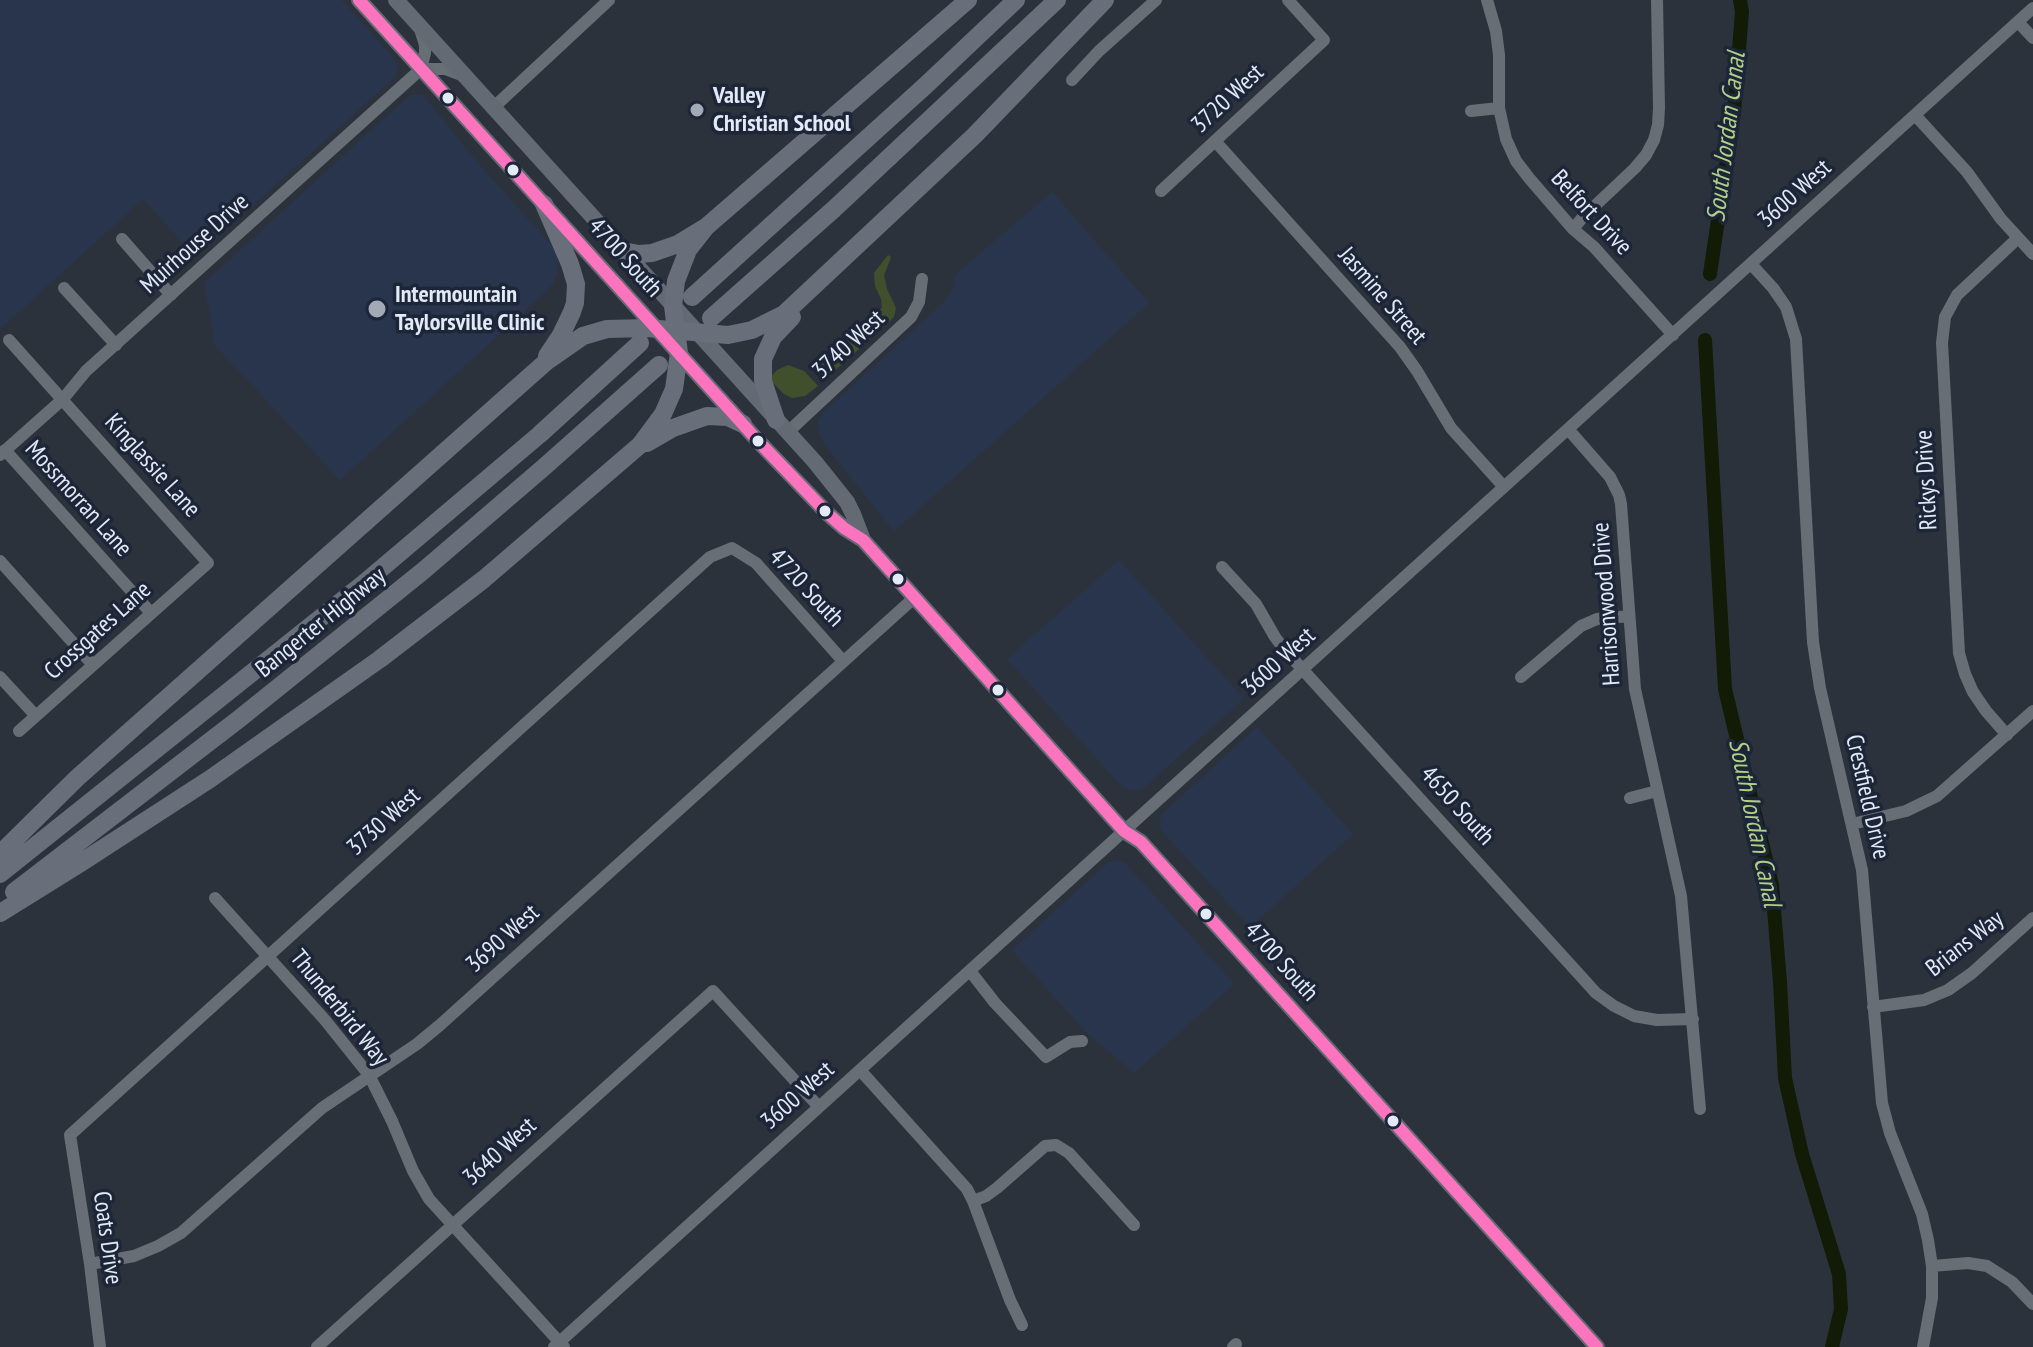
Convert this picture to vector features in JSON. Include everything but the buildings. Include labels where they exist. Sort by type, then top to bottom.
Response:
[{"type":"highway","points":[[0,913],[210,779],[390,652],[484,579],[631,453],[649,436],[669,402],[679,353],[673,306],[676,281],[683,259],[697,237],[968,0]]},
{"type":"highway","points":[[692,297],[1016,0]]},
{"type":"highway","points":[[711,318],[834,209],[1057,0]]},
{"type":"highway","points":[[0,854],[77,778],[531,374],[573,342],[595,332],[620,327],[728,335],[764,326],[784,314],[985,125],[1105,0]]},
{"type":"highway","points":[[531,374],[561,335],[572,312],[576,294],[574,274],[544,204]]},
{"type":"highway","points":[[623,251],[652,253],[678,244],[706,227]]},
{"type":"highway","points":[[782,426],[763,381],[765,352],[773,337],[797,312],[818,283]]},
{"type":"highway","name":"Bangerter Highway","points":[[0,874],[363,584],[539,435],[640,343]]},
{"type":"highway","name":"Bangerter Highway","points":[[0,903],[250,710],[423,571],[659,365]]},
{"type":"highway","points":[[631,453],[666,432],[707,416],[728,417],[743,424]]},
{"type":"main road","name":"4700 South","points":[[359,0],[743,424],[827,513],[863,540],[1124,831],[1141,842],[1597,1347]]},
{"type":"main road","name":"4700 South","points":[[396,0],[839,490],[863,540]]},
{"type":"street","points":[[494,107],[609,0]]},
{"type":"street","points":[[1072,80],[1156,0]]},
{"type":"street","name":"3720 West","points":[[1161,191],[1324,40],[1288,0]]},
{"type":"street","name":"Belfort Drive","points":[[1487,0],[1498,43],[1499,108],[1506,139],[1516,161],[1573,229],[1594,247],[1673,335]]},
{"type":"street","points":[[1573,229],[1635,168],[1654,140],[1659,108],[1657,0]]},
{"type":"street","name":"3600 West","points":[[559,1345],[2033,8]]},
{"type":"street","points":[[415,21],[425,45],[421,69],[445,69],[471,82]]},
{"type":"street","points":[[2018,22],[2033,38]]},
{"type":"street","name":"Muirhouse Drive","points":[[2,452],[63,399],[86,371],[421,69]]},
{"type":"street","points":[[1471,111],[1499,108]]},
{"type":"street","points":[[1915,115],[1967,172],[1992,208],[2033,254]]},
{"type":"street","name":"Jasmine Street","points":[[1215,141],[1400,347],[1451,428],[1504,487]]},
{"type":"street","name":"Rickys Drive","points":[[2007,735],[1973,692],[1959,653],[1942,343],[1945,317],[1957,295],[2018,238]]},
{"type":"street","points":[[122,239],[171,295]]},
{"type":"street","name":"Crestfield Drive","points":[[1751,264],[1786,307],[1796,339],[1813,642],[1820,688],[1863,879],[1885,1118],[1922,1214],[1932,1266],[1930,1314],[1923,1347]]},
{"type":"street","name":"3740 West","points":[[782,426],[911,317],[919,302],[922,279]]},
{"type":"street","points":[[64,288],[116,345]]},
{"type":"street","name":"Kinglassie Lane","points":[[9,340],[208,563]]},
{"type":"street","name":"Harrisonwood Drive","points":[[1568,429],[1604,469],[1619,495],[1623,514],[1637,698],[1683,910],[1700,1109]]},
{"type":"street","name":"Mossmorran Lane","points":[[2,452],[151,613]]},
{"type":"street","name":"4720 South","points":[[732,548],[756,563],[843,661]]},
{"type":"street","name":"3730 West","points":[[70,1135],[710,557],[732,548]]},
{"type":"street","points":[[0,561],[93,665]]},
{"type":"street","name":"Crossgates Lane","points":[[19,731],[208,563]]},
{"type":"street","name":"4650 South","points":[[1222,567],[1256,604],[1275,637],[1303,669],[1604,1000],[1624,1012],[1645,1018],[1693,1019]]},
{"type":"street","name":"3690 West","points":[[90,1264],[134,1256],[181,1233],[314,1114],[417,1044],[914,598]]},
{"type":"street","points":[[1521,677],[1581,626],[1597,619],[1629,616]]},
{"type":"street","points":[[0,677],[36,716]]},
{"type":"street","points":[[1852,824],[1906,811],[1927,802],[1946,790],[2033,711]]},
{"type":"street","points":[[1630,798],[1657,791]]},
{"type":"street","name":"Thunderbird Way","points":[[215,898],[325,1020],[369,1075],[429,1199],[559,1345]]},
{"type":"street","name":"Brians Way","points":[[1873,1007],[1924,1000],[1948,990],[1972,973],[2033,918]]},
{"type":"street","points":[[970,971],[995,1003],[1046,1057],[1070,1042],[1082,1041]]},
{"type":"street","name":"3640 West","points":[[317,1347],[713,991],[819,1107]]},
{"type":"street","points":[[860,1070],[959,1179],[973,1201],[1022,1325]]},
{"type":"street","name":"Coats Drive","points":[[70,1135],[100,1347]]},
{"type":"street","points":[[973,1201],[997,1188],[1045,1146],[1056,1145],[1069,1153],[1134,1225]]},
{"type":"street","points":[[1932,1266],[1968,1263],[1987,1266],[2012,1282],[2033,1304]]},
{"type":"shaded area","points":[[0,0],[342,0],[395,60],[398,69],[395,77],[196,257],[143,199],[0,329]]},
{"type":"shaded area","points":[[413,94],[426,99],[476,161],[554,248],[558,258],[557,275],[540,297],[340,480],[215,345],[204,283]]},
{"type":"shaded area","points":[[1052,192],[1149,303],[894,531],[824,444],[818,431],[818,421],[945,301],[953,289],[955,275]]},
{"type":"shaded area","points":[[1119,560],[1244,699],[1137,791],[1127,789],[1116,780],[1007,659]]},
{"type":"shaded area","points":[[1257,727],[1353,834],[1250,927],[1161,830],[1160,822],[1164,812]]},
{"type":"shaded area","points":[[1117,860],[1125,863],[1234,984],[1134,1073],[1087,1033],[1012,950],[1109,862]]},
{"type":"green space","points":[[888,255],[891,257],[884,275],[896,308],[894,317],[827,375],[820,366],[882,308],[874,273]]},
{"type":"green space","points":[[788,365],[804,371],[818,386],[805,396],[792,398],[784,394],[769,379],[777,370]]},
{"type":"waterway","name":"South Jordan Canal","points":[[1710,274],[1734,112],[1742,12],[1740,0]]},
{"type":"waterway","name":"South Jordan Canal","points":[[1705,340],[1725,689],[1772,885],[1785,1078],[1802,1154],[1839,1274],[1841,1309],[1832,1347]]},
{"type":"transit line","points":[[359,0],[758,441],[827,513],[863,540],[1124,831],[1141,842],[1597,1347]]},
{"type":"place","name":"Valley Christian School","points":[[697,110]]},
{"type":"place","name":"Intermountain Taylorsville Clinic","points":[[377,309]]}]
